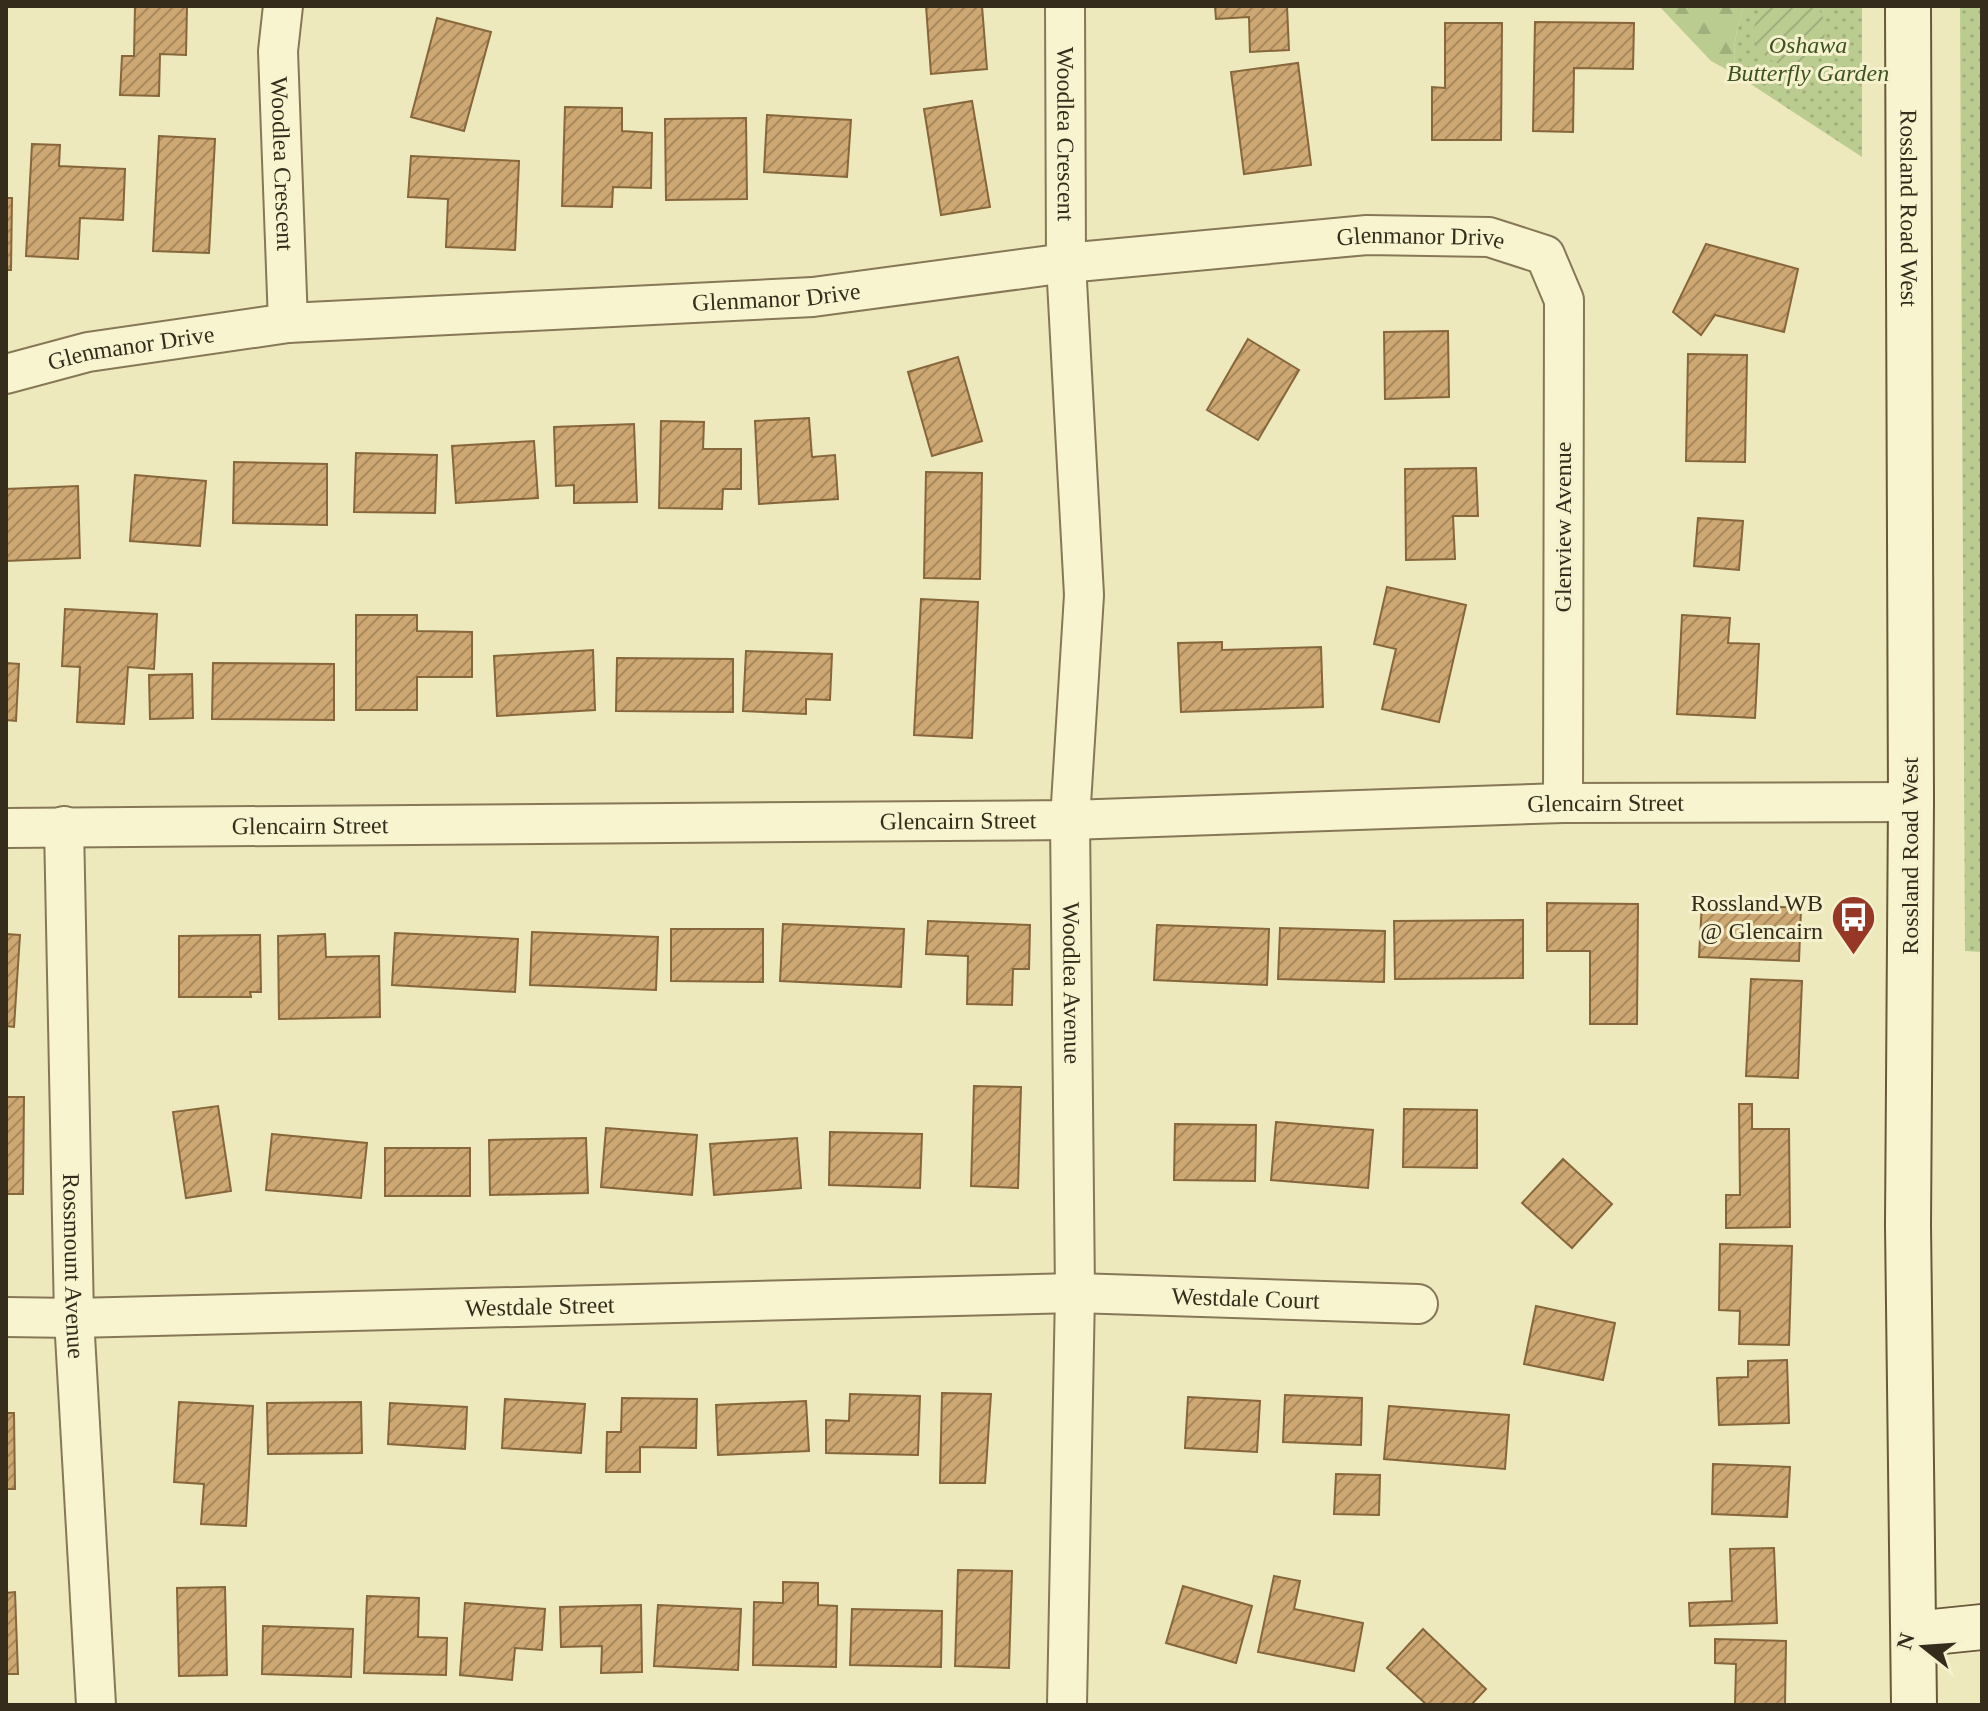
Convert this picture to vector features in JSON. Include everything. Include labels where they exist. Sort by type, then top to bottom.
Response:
[{"type":"main road","name":"Rossland Road West","points":[[1908,6],[1911,802],[1908,1225],[1914,1705]]},
{"type":"main road","points":[[1914,1634],[1982,1627]]},
{"type":"street","name":"Woodlea Crescent","points":[[283,6],[278,51],[288,323]]},
{"type":"street","name":"Woodlea Crescent","points":[[1065,6],[1066,263]]},
{"type":"street","name":"Glenmanor Drive","points":[[6,374],[88,352],[288,323],[813,297],[1066,263],[1367,235],[1489,237],[1545,255]]},
{"type":"street","name":"Glenview Avenue","points":[[1545,255],[1564,300],[1563,803]]},
{"type":"street","name":"Woodlea Avenue","points":[[1066,263],[1084,595],[1070,820],[1075,1293],[1067,1705]]},
{"type":"street","name":"Glencairn Street","points":[[6,828],[1070,820],[1563,803],[1911,802]]},
{"type":"street","name":"Rossmount Avenue","points":[[64,826],[74,1318],[96,1705]]},
{"type":"street","name":"Westdale Court","points":[[1075,1293],[1418,1304]]},
{"type":"street","name":"Westdale Street","points":[[6,1317],[74,1318],[1075,1293]]},
{"type":"green space","points":[[1659,6],[1744,6],[1734,49],[1737,75],[1711,61]]},
{"type":"green space","name":"Oshawa Butterfly Garden","points":[[1744,6],[1862,6],[1862,157],[1737,75],[1734,49]]},
{"type":"green space","points":[[1762,6],[1817,6],[1825,32],[1814,56],[1802,64],[1788,66],[1774,62],[1763,54],[1756,41],[1755,25]]},
{"type":"green space","points":[[1960,6],[1982,6],[1982,952],[1965,951]]},
{"type":"building","points":[[135,6],[187,6],[186,55],[160,54],[159,96],[120,95],[122,56],[134,56]]},
{"type":"building","points":[[926,6],[982,6],[987,69],[931,74]]},
{"type":"building","points":[[1215,6],[1287,6],[1289,50],[1250,52],[1249,17],[1216,19]]},
{"type":"building","points":[[437,18],[491,32],[464,131],[411,117]]},
{"type":"building","points":[[1535,22],[1634,23],[1633,69],[1574,68],[1573,132],[1533,131]]},
{"type":"building","points":[[1445,23],[1502,23],[1501,140],[1432,140],[1432,87],[1445,88]]},
{"type":"building","points":[[1298,63],[1311,165],[1244,174],[1231,72]]},
{"type":"building","points":[[972,101],[990,207],[941,215],[924,109]]},
{"type":"building","points":[[565,107],[622,108],[622,131],[652,133],[651,188],[613,187],[612,207],[562,206]]},
{"type":"building","points":[[767,115],[851,120],[847,177],[764,172]]},
{"type":"building","points":[[746,118],[747,199],[666,200],[665,119]]},
{"type":"building","points":[[159,136],[215,139],[209,253],[153,251]]},
{"type":"building","points":[[32,144],[60,145],[59,166],[125,169],[123,220],[80,218],[78,259],[26,256]]},
{"type":"building","points":[[411,156],[519,161],[515,250],[446,247],[448,199],[408,197]]},
{"type":"building","points":[[6,198],[12,198],[11,270],[6,270]]},
{"type":"building","points":[[1706,244],[1798,269],[1784,332],[1715,315],[1701,335],[1673,312]]},
{"type":"building","points":[[1448,331],[1449,397],[1385,399],[1384,332]]},
{"type":"building","points":[[1248,339],[1299,370],[1258,440],[1207,410]]},
{"type":"building","points":[[1688,354],[1747,355],[1745,462],[1686,461]]},
{"type":"building","points":[[958,357],[982,441],[932,456],[908,372]]},
{"type":"building","points":[[809,418],[812,457],[835,455],[838,499],[759,504],[755,421]]},
{"type":"building","points":[[661,421],[704,422],[703,449],[741,449],[741,489],[723,489],[722,509],[659,508]]},
{"type":"building","points":[[634,424],[637,502],[574,503],[574,485],[556,486],[554,427]]},
{"type":"building","points":[[534,441],[538,498],[456,503],[452,446]]},
{"type":"building","points":[[356,453],[437,455],[435,513],[354,512]]},
{"type":"building","points":[[234,462],[327,464],[327,525],[233,523]]},
{"type":"building","points":[[1476,468],[1478,516],[1453,516],[1455,559],[1406,560],[1405,469]]},
{"type":"building","points":[[926,472],[982,473],[980,579],[924,578]]},
{"type":"building","points":[[135,475],[206,481],[200,546],[130,541]]},
{"type":"building","points":[[78,486],[80,558],[6,561],[6,489]]},
{"type":"building","points":[[1698,518],[1743,521],[1739,570],[1694,566]]},
{"type":"building","points":[[1387,587],[1466,605],[1439,722],[1382,709],[1396,649],[1374,644]]},
{"type":"building","points":[[921,599],[978,602],[972,738],[914,735]]},
{"type":"building","points":[[65,609],[157,614],[154,669],[128,667],[124,724],[77,722],[80,667],[62,666]]},
{"type":"building","points":[[356,615],[417,615],[417,631],[472,632],[472,677],[417,677],[417,710],[356,710]]},
{"type":"building","points":[[1682,615],[1730,618],[1728,643],[1759,644],[1755,718],[1677,714]]},
{"type":"building","points":[[1222,642],[1222,650],[1321,647],[1323,707],[1181,712],[1178,643]]},
{"type":"building","points":[[593,650],[595,710],[497,716],[494,656]]},
{"type":"building","points":[[746,651],[832,654],[830,700],[806,699],[806,714],[743,711]]},
{"type":"building","points":[[617,658],[733,659],[733,712],[616,711]]},
{"type":"building","points":[[6,663],[19,664],[16,721],[6,720]]},
{"type":"building","points":[[213,663],[334,664],[334,720],[212,719]]},
{"type":"building","points":[[192,674],[193,718],[150,719],[149,675]]},
{"type":"building","points":[[1547,903],[1638,904],[1637,1024],[1590,1024],[1590,951],[1547,951]]},
{"type":"building","points":[[1702,903],[1801,908],[1799,961],[1699,957]]},
{"type":"building","points":[[1523,920],[1523,978],[1395,979],[1394,921]]},
{"type":"building","points":[[928,921],[1030,925],[1029,969],[1013,969],[1012,1005],[967,1004],[968,956],[926,954]]},
{"type":"building","points":[[783,924],[904,929],[901,987],[780,981]]},
{"type":"building","points":[[1157,925],[1269,929],[1267,985],[1154,980]]},
{"type":"building","points":[[1280,928],[1385,931],[1384,982],[1278,979]]},
{"type":"building","points":[[671,929],[763,929],[763,982],[671,981]]},
{"type":"building","points":[[532,932],[658,937],[656,990],[530,985]]},
{"type":"building","points":[[395,933],[518,939],[515,992],[392,985]]},
{"type":"building","points":[[6,934],[20,935],[14,1027],[6,1026]]},
{"type":"building","points":[[325,934],[326,957],[379,956],[380,1017],[279,1019],[278,936]]},
{"type":"building","points":[[260,935],[261,992],[250,992],[251,997],[179,997],[179,936]]},
{"type":"building","points":[[1751,979],[1802,981],[1798,1078],[1746,1076]]},
{"type":"building","points":[[974,1086],[1021,1087],[1018,1188],[971,1186]]},
{"type":"building","points":[[6,1097],[24,1097],[23,1194],[6,1194]]},
{"type":"building","points":[[1739,1104],[1752,1104],[1752,1129],[1789,1129],[1790,1227],[1726,1228],[1726,1195],[1740,1195]]},
{"type":"building","points":[[218,1106],[231,1191],[186,1198],[173,1112]]},
{"type":"building","points":[[1404,1109],[1477,1110],[1477,1168],[1403,1167]]},
{"type":"building","points":[[1276,1122],[1373,1130],[1368,1188],[1271,1180]]},
{"type":"building","points":[[1175,1124],[1256,1125],[1255,1181],[1174,1180]]},
{"type":"building","points":[[606,1128],[697,1135],[692,1195],[601,1187]]},
{"type":"building","points":[[830,1132],[922,1134],[920,1188],[829,1185]]},
{"type":"building","points":[[272,1134],[367,1143],[361,1198],[266,1190]]},
{"type":"building","points":[[586,1138],[588,1193],[490,1195],[489,1140]]},
{"type":"building","points":[[797,1138],[801,1188],[714,1195],[710,1144]]},
{"type":"building","points":[[385,1148],[470,1148],[470,1196],[385,1196]]},
{"type":"building","points":[[1563,1159],[1612,1204],[1572,1248],[1522,1203]]},
{"type":"building","points":[[1720,1244],[1792,1246],[1789,1345],[1739,1344],[1740,1311],[1719,1310]]},
{"type":"building","points":[[1536,1306],[1615,1323],[1603,1380],[1524,1364]]},
{"type":"building","points":[[1787,1360],[1789,1423],[1719,1425],[1717,1378],[1748,1377],[1748,1361]]},
{"type":"building","points":[[942,1393],[991,1394],[985,1483],[940,1483]]},
{"type":"building","points":[[850,1394],[920,1396],[918,1455],[826,1453],[826,1420],[849,1421]]},
{"type":"building","points":[[1285,1395],[1362,1398],[1361,1445],[1283,1442]]},
{"type":"building","points":[[1188,1397],[1260,1401],[1257,1452],[1185,1448]]},
{"type":"building","points":[[622,1398],[697,1399],[696,1448],[640,1447],[640,1472],[606,1472],[607,1432],[621,1432]]},
{"type":"building","points":[[505,1399],[585,1404],[581,1453],[502,1448]]},
{"type":"building","points":[[806,1401],[809,1451],[718,1455],[716,1405]]},
{"type":"building","points":[[179,1402],[253,1406],[246,1526],[201,1524],[204,1484],[174,1482]]},
{"type":"building","points":[[361,1402],[362,1453],[268,1454],[267,1403]]},
{"type":"building","points":[[390,1403],[467,1407],[465,1449],[388,1444]]},
{"type":"building","points":[[1389,1406],[1509,1415],[1505,1469],[1384,1459]]},
{"type":"building","points":[[6,1413],[14,1413],[15,1489],[6,1489]]},
{"type":"building","points":[[1713,1464],[1790,1467],[1787,1517],[1712,1514]]},
{"type":"building","points":[[1336,1474],[1380,1475],[1379,1515],[1334,1514]]},
{"type":"building","points":[[1774,1548],[1777,1623],[1690,1626],[1689,1603],[1732,1601],[1730,1549]]},
{"type":"building","points":[[958,1570],[1012,1571],[1009,1668],[955,1666]]},
{"type":"building","points":[[1274,1576],[1300,1581],[1294,1609],[1363,1623],[1354,1671],[1258,1652]]},
{"type":"building","points":[[783,1582],[818,1583],[818,1605],[837,1606],[836,1667],[753,1665],[754,1602],[783,1603]]},
{"type":"building","points":[[1183,1586],[1252,1606],[1236,1663],[1166,1643]]},
{"type":"building","points":[[225,1587],[227,1675],[179,1676],[177,1588]]},
{"type":"building","points":[[15,1592],[18,1674],[6,1674],[6,1593]]},
{"type":"building","points":[[367,1596],[419,1598],[418,1637],[447,1638],[446,1675],[364,1673]]},
{"type":"building","points":[[465,1603],[545,1609],[542,1650],[515,1648],[512,1680],[460,1675]]},
{"type":"building","points":[[641,1605],[642,1672],[601,1673],[602,1646],[561,1647],[560,1607]]},
{"type":"building","points":[[658,1605],[741,1609],[738,1670],[654,1666]]},
{"type":"building","points":[[852,1609],[942,1611],[941,1667],[850,1665]]},
{"type":"building","points":[[263,1626],[353,1629],[351,1677],[262,1674]]},
{"type":"building","points":[[1423,1629],[1486,1689],[1471,1705],[1427,1705],[1387,1668]]},
{"type":"building","points":[[1715,1639],[1786,1641],[1785,1705],[1735,1705],[1736,1664],[1715,1663]]},
{"type":"place","name":"Rossland WB @ Glencairn","points":[[1854,956]]}]
